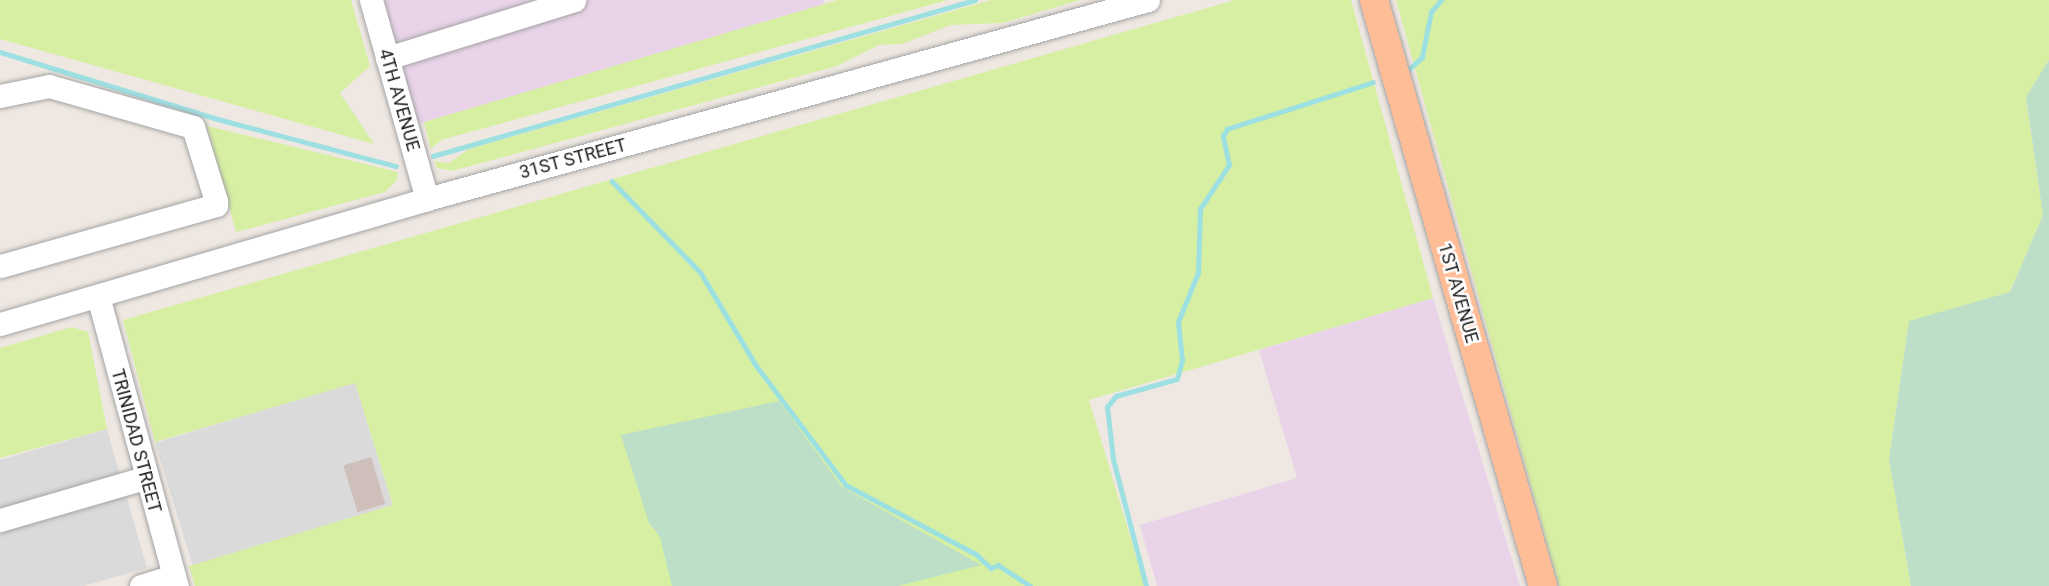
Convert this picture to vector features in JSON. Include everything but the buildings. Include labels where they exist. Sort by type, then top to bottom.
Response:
[{"type":"main road","name":"1ST AVENUE","points":[[1374,0],[1543,586]]},
{"type":"street","name":"4TH AVENUE","points":[[371,0],[427,199]]},
{"type":"street","points":[[387,58],[574,0]]},
{"type":"street","name":"31ST STREET","points":[[0,324],[427,199],[1148,0]]},
{"type":"street","points":[[0,96],[48,86],[193,127],[216,205],[0,266]]},
{"type":"street","name":"TRINIDAD STREET","points":[[98,296],[145,478],[176,581]]},
{"type":"street","points":[[0,520],[145,478]]},
{"type":"street","points":[[141,586],[176,581]]},
{"type":"shaded area","points":[[384,0],[823,0],[824,4],[418,124]]},
{"type":"shaded area","points":[[1433,298],[1520,586],[1157,586],[1140,525],[1297,478],[1259,350]]},
{"type":"shaded area","points":[[355,382],[393,506],[193,567],[155,443]]},
{"type":"shaded area","points":[[107,429],[121,479],[0,515],[0,460]]},
{"type":"shaded area","points":[[126,494],[147,568],[84,586],[0,586],[0,531]]},
{"type":"green space","points":[[0,0],[351,0],[370,66],[340,93],[374,144],[0,39]]},
{"type":"green space","points":[[838,0],[948,0],[441,140],[431,149],[424,122]]},
{"type":"green space","points":[[991,0],[1080,0],[1003,23],[951,25],[902,44],[879,45],[837,66],[452,171],[437,168],[434,161],[449,163],[469,149]]},
{"type":"green space","points":[[1235,0],[1351,0],[1433,298],[1089,400],[1145,586],[195,586],[189,566],[393,505],[355,383],[155,442],[123,320]]},
{"type":"green space","points":[[1396,0],[2049,0],[2049,60],[2026,98],[2043,215],[2010,292],[1909,322],[1889,459],[1911,586],[1559,586]]},
{"type":"green space","points":[[2049,60],[2049,586],[1911,586],[1889,459],[1909,321],[2010,292],[2043,215],[2026,97]]},
{"type":"green space","points":[[207,126],[398,172],[397,180],[385,192],[236,232]]},
{"type":"green space","points":[[72,327],[88,332],[107,429],[0,458],[0,348]]},
{"type":"green space","points":[[779,401],[842,487],[981,565],[898,586],[672,586],[660,537],[649,523],[621,435]]},
{"type":"waterway","points":[[433,156],[975,0]]},
{"type":"waterway","points":[[1406,72],[1422,57],[1431,12],[1441,0]]},
{"type":"waterway","points":[[0,52],[214,118],[396,166]]},
{"type":"waterway","points":[[1146,586],[1113,459],[1107,407],[1116,396],[1177,379],[1182,360],[1178,322],[1198,273],[1200,209],[1229,165],[1223,136],[1227,129],[1373,82]]},
{"type":"waterway","points":[[612,181],[701,273],[756,365],[846,485],[976,554],[991,568],[998,565],[1030,586]]}]
